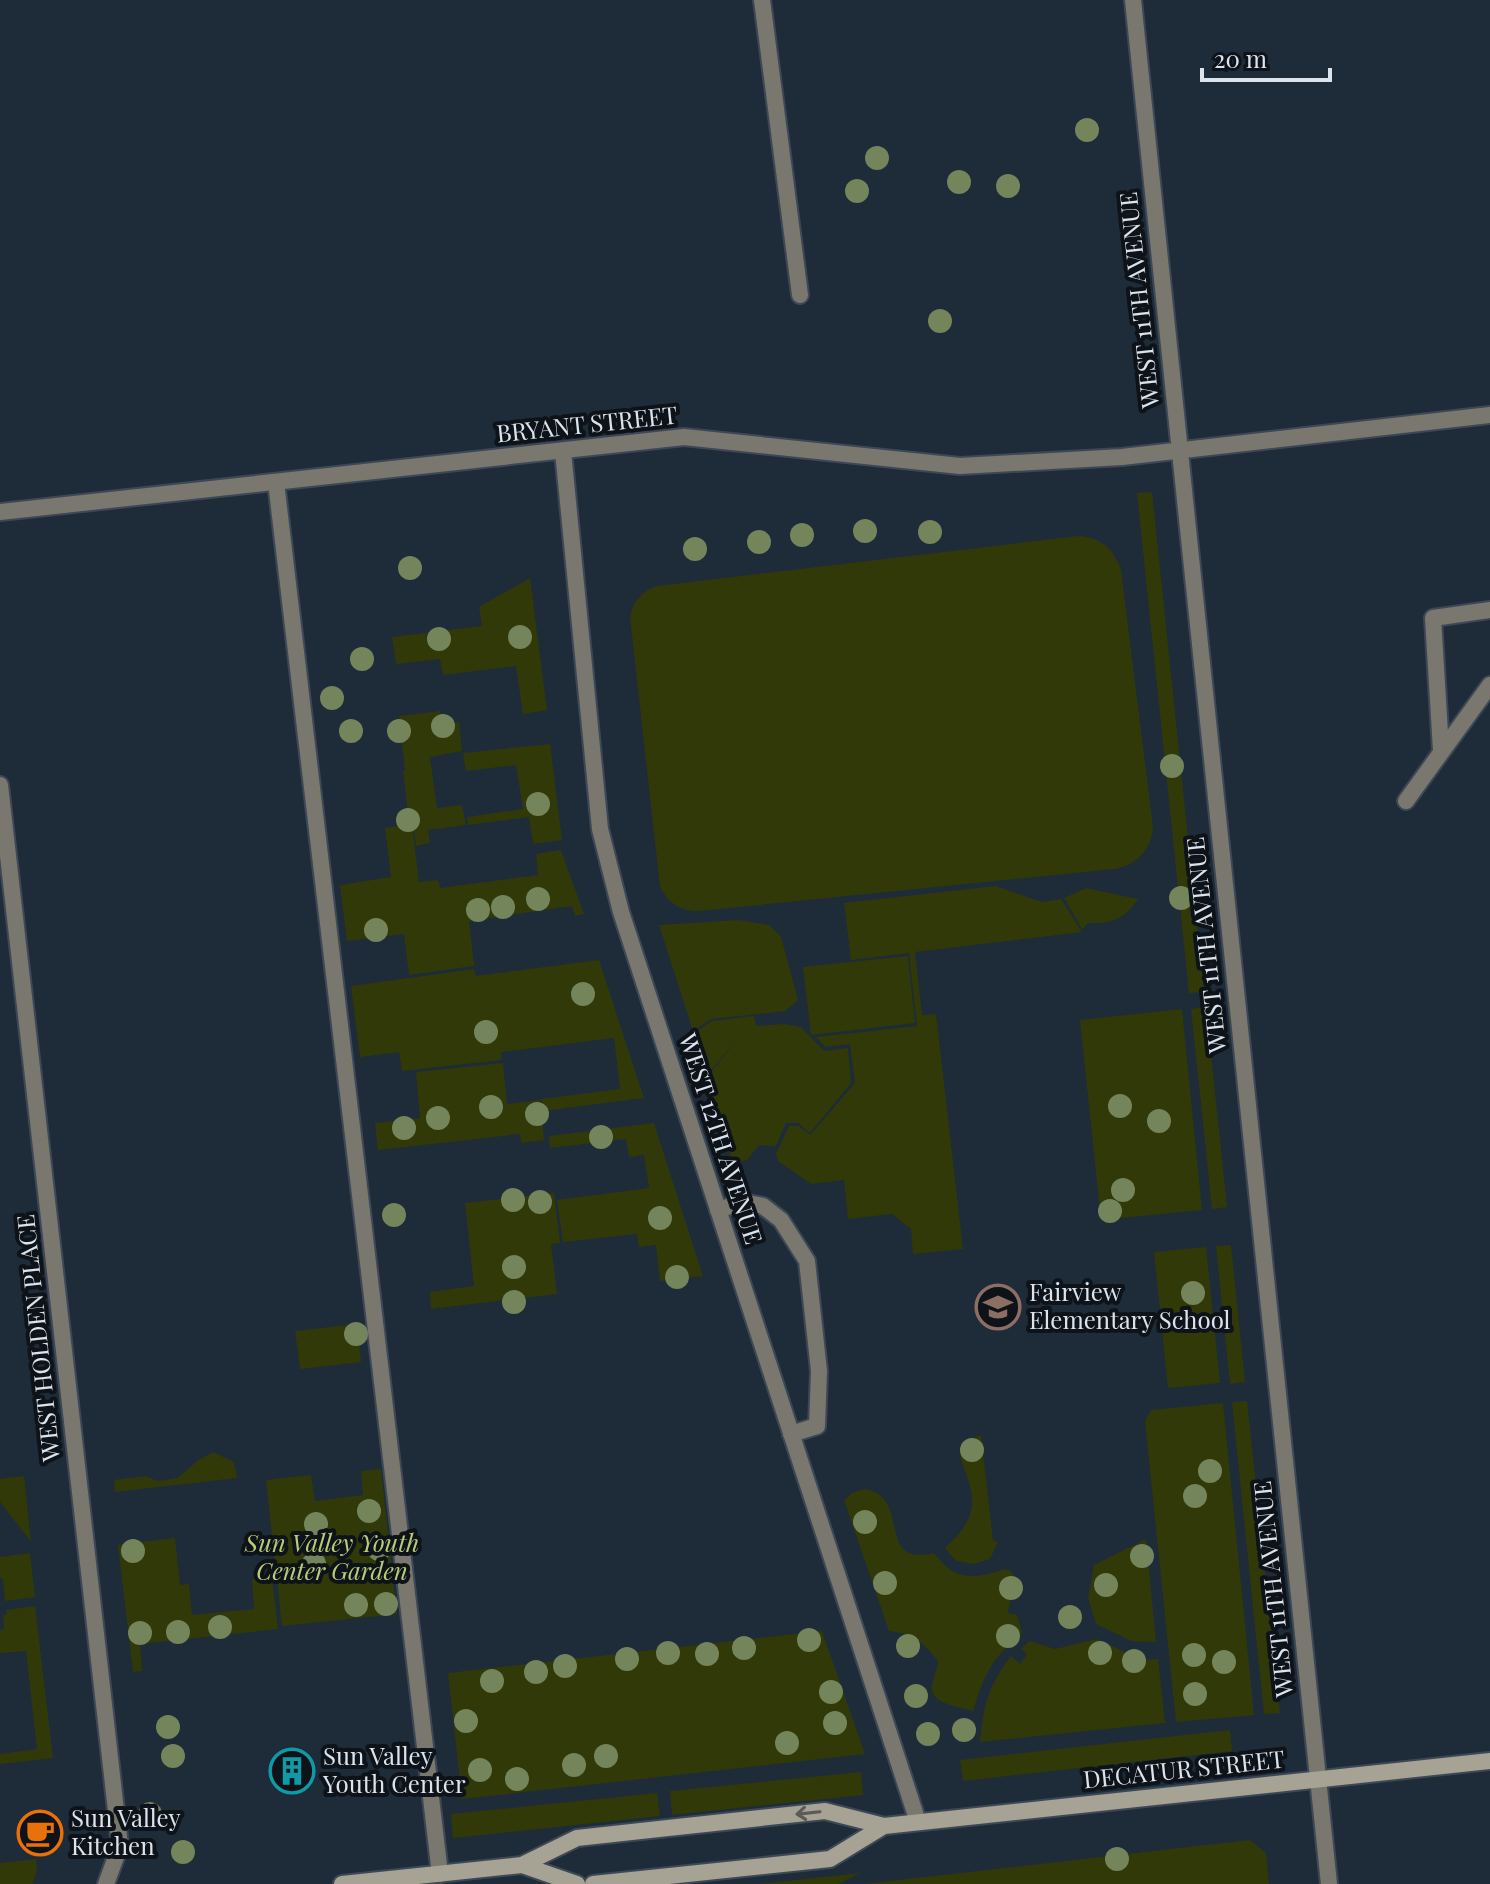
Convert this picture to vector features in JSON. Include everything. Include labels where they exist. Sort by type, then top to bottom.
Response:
[{"type":"street","points":[[762,0],[800,295]]},
{"type":"street","name":"WEST 11TH AVENUE","points":[[1133,0],[1329,1884]]},
{"type":"street","name":"BRYANT STREET","points":[[0,512],[684,437],[960,466],[1180,450],[1490,415]]},
{"type":"street","name":"WEST 12TH AVENUE","points":[[563,451],[600,829],[621,912],[918,1822]]},
{"type":"street","points":[[276,482],[440,1874]]},
{"type":"street","points":[[1441,750],[1433,618],[1490,610]]},
{"type":"street","points":[[1406,801],[1490,685]]},
{"type":"street","name":"WEST HOLDEN PLACE","points":[[0,785],[120,1846],[106,1884]]},
{"type":"street","points":[[718,1210],[743,1202],[763,1206],[781,1220],[807,1261],[819,1371],[817,1426],[791,1434]]},
{"type":"street","name":"DECATUR STREET","points":[[342,1884],[522,1865],[577,1838],[653,1829],[825,1811],[884,1826],[1490,1761]]},
{"type":"street","name":"DECATUR STREET","points":[[593,1884],[830,1859],[884,1826]]},
{"type":"street","name":"DECATUR STREET","points":[[522,1865],[577,1884]]},
{"type":"green space","points":[[1152,492],[1204,992],[1189,993],[1137,493]]},
{"type":"green space","points":[[1078,536],[1106,546],[1121,570],[1153,827],[1152,836],[1141,856],[1130,864],[1114,869],[699,911],[681,908],[667,898],[660,887],[630,617],[633,606],[643,594],[657,586]]},
{"type":"green space","points":[[530,578],[547,710],[523,714],[516,666],[443,675],[440,659],[396,664],[392,637],[482,626],[479,607]]},
{"type":"green space","points":[[440,711],[441,724],[459,722],[462,751],[430,757],[437,808],[462,805],[466,825],[428,830],[430,843],[416,846],[413,822],[409,822],[399,716]]},
{"type":"green space","points":[[550,744],[562,840],[533,844],[529,817],[468,825],[467,817],[523,809],[516,765],[466,771],[463,753]]},
{"type":"green space","points":[[412,824],[419,882],[438,880],[440,888],[538,875],[536,854],[561,850],[584,914],[575,916],[572,906],[469,921],[474,966],[409,975],[404,934],[347,941],[340,885],[391,877],[385,828]]},
{"type":"green space","points":[[996,886],[1042,902],[1061,899],[1082,932],[915,952],[922,1015],[936,1014],[963,1249],[913,1254],[911,1229],[892,1214],[848,1219],[844,1180],[811,1184],[778,1161],[776,1154],[789,1126],[799,1126],[810,1135],[855,1083],[850,1044],[825,1047],[816,1037],[917,1026],[909,953],[851,960],[844,903]]},
{"type":"green space","points":[[1086,888],[1138,899],[1117,919],[1088,923],[1082,929],[1064,898]]},
{"type":"green space","points":[[739,920],[769,925],[781,937],[798,1000],[785,1011],[711,1019],[693,1031],[659,925]]},
{"type":"green space","points":[[908,956],[915,1023],[811,1035],[803,967]]},
{"type":"green space","points":[[599,960],[644,1098],[543,1111],[541,1099],[620,1089],[614,1038],[501,1052],[501,1060],[402,1071],[399,1052],[360,1057],[351,986],[474,969],[476,976]]},
{"type":"green space","points":[[1206,1007],[1227,1207],[1212,1209],[1191,1009]]},
{"type":"green space","points":[[1182,1009],[1202,1210],[1101,1220],[1080,1020]]},
{"type":"green space","points":[[754,1016],[756,1026],[784,1024],[801,1027],[824,1051],[848,1048],[851,1083],[810,1133],[798,1123],[786,1123],[776,1146],[759,1145],[747,1160],[733,1164],[707,1077],[738,1039],[707,1075],[694,1033],[712,1021]]},
{"type":"green space","points":[[503,1063],[507,1104],[540,1100],[544,1140],[521,1143],[520,1134],[378,1150],[375,1123],[420,1118],[416,1072]]},
{"type":"green space","points":[[654,1123],[703,1276],[660,1281],[656,1245],[639,1247],[637,1234],[563,1242],[557,1200],[649,1188],[644,1155],[629,1157],[626,1139],[550,1148],[549,1136]]},
{"type":"green space","points":[[554,1193],[560,1243],[551,1244],[557,1294],[431,1309],[430,1292],[474,1286],[465,1203]]},
{"type":"green space","points":[[1231,1245],[1245,1382],[1230,1384],[1216,1246]]},
{"type":"green space","points":[[1206,1247],[1220,1383],[1168,1388],[1154,1252]]},
{"type":"green space","points":[[357,1324],[361,1362],[300,1369],[295,1331]]},
{"type":"green space","points":[[1247,1401],[1280,1713],[1264,1714],[1232,1402]]},
{"type":"green space","points":[[1223,1403],[1254,1715],[1176,1722],[1145,1421],[1151,1410]]},
{"type":"green space","points":[[981,1435],[993,1541],[998,1542],[990,1559],[974,1564],[956,1561],[945,1548],[965,1525],[971,1510],[971,1491],[961,1457],[962,1443]]},
{"type":"green space","points":[[213,1452],[234,1462],[237,1478],[115,1492],[114,1480],[145,1476],[158,1481],[178,1478]]},
{"type":"green space","name":"Sun Valley Youth Center Garden","points":[[381,1469],[397,1614],[282,1626],[266,1480],[311,1475],[315,1501],[363,1495],[361,1471]]},
{"type":"green space","points":[[24,1476],[31,1542],[0,1502],[0,1479]]},
{"type":"green space","points":[[864,1489],[879,1494],[887,1504],[898,1541],[905,1550],[916,1555],[934,1553],[950,1569],[966,1576],[1005,1569],[1011,1571],[1021,1586],[1020,1596],[1011,1596],[1008,1613],[1017,1615],[1022,1632],[991,1667],[973,1711],[937,1699],[932,1689],[938,1661],[917,1640],[889,1631],[844,1500]]},
{"type":"green space","points":[[175,1538],[180,1585],[189,1584],[192,1615],[254,1609],[252,1579],[272,1577],[278,1629],[140,1644],[142,1671],[133,1672],[118,1545]]},
{"type":"green space","points":[[1146,1539],[1156,1642],[1131,1641],[1096,1624],[1088,1598],[1094,1565]]},
{"type":"green space","points":[[30,1553],[35,1597],[5,1601],[0,1557]]},
{"type":"green space","points":[[35,1606],[53,1758],[0,1764],[0,1754],[37,1749],[26,1651],[0,1653],[0,1630],[4,1629],[3,1615],[7,1614],[6,1610]]},
{"type":"green space","points":[[822,1631],[865,1754],[462,1799],[448,1673]]},
{"type":"green space","points":[[1097,1639],[1142,1660],[1158,1659],[1165,1723],[980,1742],[988,1697],[1011,1656],[1020,1664],[1027,1654],[1021,1649],[1030,1641],[1055,1649]]},
{"type":"green space","points":[[1230,1730],[1232,1751],[963,1781],[960,1760]]},
{"type":"green space","points":[[861,1772],[863,1795],[672,1815],[670,1791]]},
{"type":"green space","points":[[657,1793],[660,1816],[453,1838],[451,1814]]},
{"type":"green space","points":[[1250,1840],[1266,1853],[1269,1884],[864,1884]]},
{"type":"green space","points":[[36,1859],[37,1871],[32,1884],[0,1884],[0,1863]]},
{"type":"green space","points":[[860,1873],[839,1884],[759,1884]]},
{"type":"place","name":"Fairview Elementary School","points":[[998,1307]]},
{"type":"place","name":"Sun Valley Youth Center","points":[[292,1771]]},
{"type":"place","name":"Sun Valley Kitchen","points":[[40,1833]]}]
